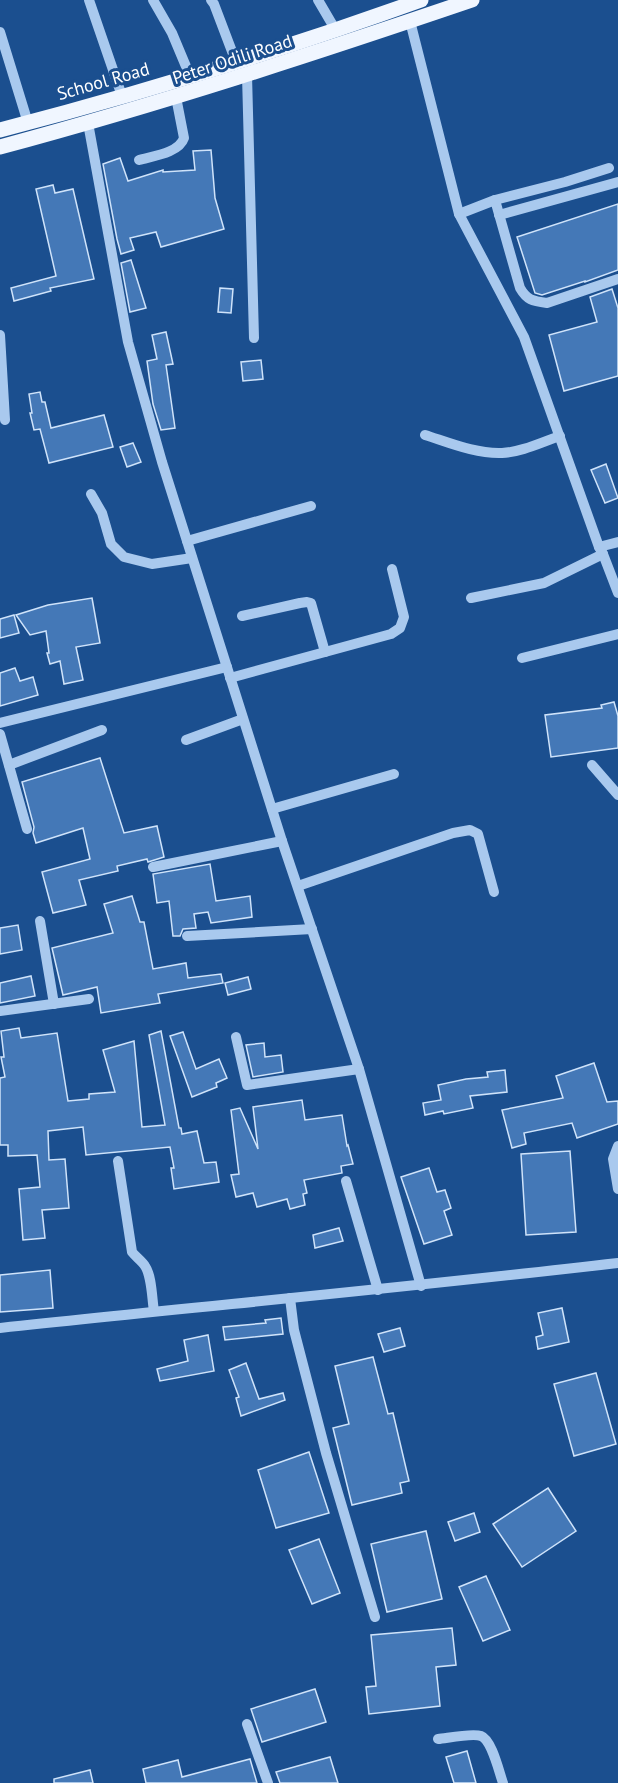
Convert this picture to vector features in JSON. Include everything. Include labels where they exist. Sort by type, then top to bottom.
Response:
[{"type":"main road","name":"Peter Odili Road","points":[[0,147],[247,75],[472,0]]},
{"type":"main road","name":"School Road","points":[[0,130],[236,62],[416,1]]},
{"type":"street","points":[[88,0],[122,96]]},
{"type":"street","points":[[153,0],[172,33],[190,76]]},
{"type":"street","points":[[211,0],[236,62]]},
{"type":"street","points":[[318,0],[335,29]]},
{"type":"street","points":[[410,21],[459,214],[524,337],[618,593]]},
{"type":"street","points":[[0,32],[27,123]]},
{"type":"street","points":[[247,75],[254,338]]},
{"type":"street","points":[[139,160],[177,148],[182,144],[184,138],[176,97]]},
{"type":"street","points":[[88,123],[128,342],[162,462],[282,841],[359,1069],[422,1286]]},
{"type":"street","points":[[459,214],[495,200],[609,168]]},
{"type":"street","points":[[499,215],[618,182]]},
{"type":"street","points":[[495,200],[520,288],[525,297],[536,302],[547,303],[618,279]]},
{"type":"street","points":[[0,335],[5,420]]},
{"type":"street","points":[[425,435],[479,451],[502,453],[519,450],[560,436]]},
{"type":"street","points":[[91,494],[102,513],[111,544],[124,557],[152,564],[192,558]]},
{"type":"street","points":[[187,541],[311,506]]},
{"type":"street","points":[[471,598],[544,583],[618,542]]},
{"type":"street","points":[[0,723],[325,652],[391,634],[400,627],[404,617],[392,569]]},
{"type":"street","points":[[242,616],[300,603],[311,603],[325,652]]},
{"type":"street","points":[[522,658],[618,634]]},
{"type":"street","points":[[186,740],[243,719]]},
{"type":"street","points":[[9,765],[102,730]]},
{"type":"street","points":[[0,734],[27,829]]},
{"type":"street","points":[[592,765],[618,795]]},
{"type":"street","points":[[272,808],[394,774]]},
{"type":"street","points":[[298,886],[453,833],[470,830],[478,834],[494,892]]},
{"type":"street","points":[[153,867],[282,841]]},
{"type":"street","points":[[40,921],[54,1004]]},
{"type":"street","points":[[187,936],[312,929]]},
{"type":"street","points":[[0,1011],[88,999]]},
{"type":"street","points":[[236,1037],[247,1085],[359,1069]]},
{"type":"street","points":[[618,1146],[613,1159],[618,1189]]},
{"type":"street","points":[[118,1161],[132,1252],[148,1272],[154,1311]]},
{"type":"street","points":[[346,1181],[378,1290]]},
{"type":"street","points":[[0,1328],[422,1286],[618,1263]]},
{"type":"street","points":[[290,1298],[294,1330],[326,1453],[375,1617]]},
{"type":"street","points":[[247,1724],[268,1783]]},
{"type":"street","points":[[438,1738],[478,1735],[485,1738],[503,1783]]},
{"type":"building","points":[[211,150],[215,198],[224,229],[161,247],[156,232],[130,238],[134,250],[121,254],[103,164],[120,158],[128,181],[163,170],[163,172],[195,170],[193,151]]},
{"type":"building","points":[[53,185],[55,193],[73,189],[94,279],[50,288],[51,291],[14,301],[11,288],[56,276],[36,189]]},
{"type":"building","points":[[618,204],[618,270],[542,295],[535,293],[517,237]]},
{"type":"building","points":[[131,260],[146,308],[130,312],[121,263]]},
{"type":"building","points":[[220,288],[233,289],[231,313],[218,312]]},
{"type":"building","points":[[612,289],[618,308],[618,376],[564,391],[549,335],[597,322],[590,297]]},
{"type":"building","points":[[166,332],[173,364],[166,365],[175,428],[161,430],[153,404],[147,361],[157,359],[152,335]]},
{"type":"building","points":[[261,360],[263,379],[243,381],[241,362]]},
{"type":"building","points":[[40,392],[42,402],[45,402],[51,428],[104,415],[113,447],[49,463],[40,429],[34,430],[30,413],[32,413],[29,394]]},
{"type":"building","points":[[133,443],[141,462],[127,467],[120,447]]},
{"type":"building","points":[[606,464],[618,498],[605,503],[591,470]]},
{"type":"building","points":[[92,598],[100,643],[76,647],[83,680],[64,684],[60,661],[50,664],[46,631],[30,635],[16,615],[48,605]]},
{"type":"building","points":[[14,615],[19,633],[0,638],[0,619]]},
{"type":"building","points":[[15,668],[20,681],[33,677],[38,695],[0,706],[0,673]]},
{"type":"building","points":[[614,702],[618,716],[618,748],[551,757],[545,715],[602,708],[601,705]]},
{"type":"building","points":[[100,758],[124,833],[157,826],[164,857],[148,862],[147,859],[117,866],[118,871],[79,880],[86,905],[53,913],[42,872],[90,859],[83,828],[36,843],[22,782]]},
{"type":"building","points":[[210,864],[216,901],[250,896],[252,917],[211,923],[208,912],[194,914],[196,928],[183,929],[180,936],[173,936],[169,901],[157,903],[153,874]]},
{"type":"building","points":[[132,896],[140,922],[144,922],[153,969],[186,963],[188,978],[221,974],[223,983],[158,994],[160,1003],[101,1013],[97,987],[63,995],[52,948],[113,933],[104,904]]},
{"type":"building","points":[[18,925],[22,950],[0,954],[0,928]]},
{"type":"building","points":[[31,976],[35,996],[0,1003],[0,983]]},
{"type":"building","points":[[248,977],[251,989],[228,995],[225,983]]},
{"type":"building","points":[[19,1028],[21,1038],[57,1033],[68,1101],[89,1099],[89,1094],[115,1092],[103,1050],[134,1041],[142,1127],[165,1125],[149,1035],[161,1031],[179,1128],[182,1134],[197,1131],[204,1163],[216,1162],[219,1182],[174,1189],[171,1168],[174,1168],[170,1147],[86,1155],[83,1127],[48,1131],[49,1160],[65,1159],[69,1208],[42,1210],[45,1238],[23,1240],[19,1189],[40,1187],[37,1155],[8,1156],[8,1145],[0,1145],[0,1078],[5,1077],[1,1057],[4,1057],[1,1031]]},
{"type":"building","points":[[183,1032],[196,1069],[219,1059],[227,1078],[216,1083],[217,1087],[192,1097],[170,1036]]},
{"type":"building","points":[[264,1043],[265,1057],[281,1055],[283,1072],[253,1077],[246,1045]]},
{"type":"building","points":[[594,1063],[607,1102],[618,1101],[618,1124],[577,1138],[572,1123],[524,1133],[526,1144],[512,1148],[502,1110],[563,1098],[556,1076]]},
{"type":"building","points":[[505,1070],[507,1092],[470,1096],[473,1108],[425,1115],[423,1103],[441,1100],[438,1085],[488,1077],[487,1072]]},
{"type":"building","points":[[302,1100],[305,1120],[342,1115],[347,1146],[353,1164],[341,1166],[342,1173],[304,1180],[307,1193],[303,1194],[305,1205],[290,1209],[287,1199],[257,1207],[253,1193],[236,1197],[231,1175],[239,1174],[231,1110],[240,1108],[258,1149],[253,1107]]},
{"type":"building","points":[[570,1151],[576,1232],[526,1235],[521,1154]]},
{"type":"building","points":[[429,1168],[437,1192],[445,1190],[451,1208],[444,1211],[452,1235],[424,1244],[401,1177]]},
{"type":"building","points":[[339,1228],[343,1241],[315,1248],[313,1235]]},
{"type":"building","points":[[50,1270],[53,1308],[0,1312],[0,1275]]},
{"type":"building","points":[[562,1308],[569,1342],[538,1349],[536,1337],[543,1335],[538,1313]]},
{"type":"building","points":[[281,1318],[283,1334],[225,1340],[223,1327],[266,1323],[265,1320]]},
{"type":"building","points":[[400,1328],[405,1346],[384,1352],[378,1334]]},
{"type":"building","points":[[208,1335],[214,1371],[160,1381],[157,1369],[188,1361],[184,1340]]},
{"type":"building","points":[[373,1357],[388,1414],[393,1413],[409,1481],[400,1483],[402,1493],[352,1505],[333,1428],[349,1424],[335,1366]]},
{"type":"building","points":[[246,1363],[259,1399],[283,1393],[285,1400],[241,1416],[236,1398],[239,1397],[229,1370]]},
{"type":"building","points":[[596,1373],[616,1444],[574,1456],[554,1384]]},
{"type":"building","points":[[309,1452],[329,1513],[276,1528],[258,1470]]},
{"type":"building","points":[[548,1488],[576,1531],[522,1567],[493,1524]]},
{"type":"building","points":[[474,1513],[480,1532],[455,1541],[448,1522]]},
{"type":"building","points":[[426,1531],[442,1599],[387,1612],[371,1544]]},
{"type":"building","points":[[319,1539],[340,1593],[312,1604],[289,1550]]},
{"type":"building","points":[[486,1576],[510,1630],[483,1641],[459,1587]]},
{"type":"building","points":[[452,1628],[456,1665],[436,1667],[440,1706],[369,1714],[366,1687],[376,1686],[371,1635]]},
{"type":"building","points":[[315,1689],[326,1722],[262,1742],[251,1709]]},
{"type":"building","points":[[467,1751],[476,1783],[454,1783],[446,1757]]},
{"type":"building","points":[[330,1757],[338,1783],[280,1783],[276,1772]]},
{"type":"building","points":[[250,1759],[257,1783],[146,1783],[143,1769],[178,1760],[182,1777]]},
{"type":"building","points":[[90,1770],[93,1783],[54,1783],[54,1779]]}]
